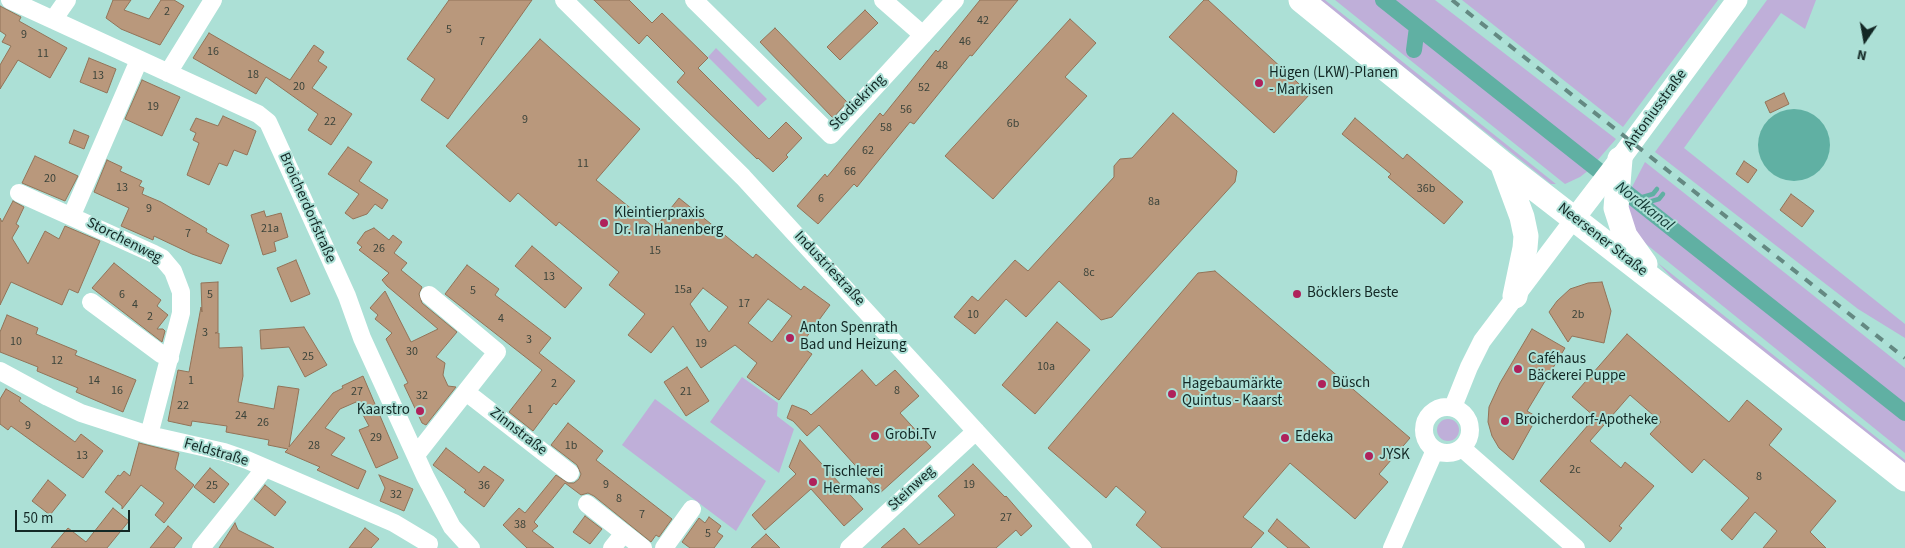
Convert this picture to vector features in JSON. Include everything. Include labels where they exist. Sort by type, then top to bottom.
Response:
[{"type":"main road","name":"Neersener Straße","points":[[1301,0],[1502,163],[1905,479]]},
{"type":"main road","points":[[1620,159],[1616,208],[1625,236],[1635,252],[1671,294]]},
{"type":"main road","points":[[1502,163],[1522,217],[1526,236],[1515,296]]},
{"type":"street","name":"Broicherdorfstraße","points":[[10,0],[258,114],[268,122],[347,296],[362,338],[416,455],[452,527],[471,548]]},
{"type":"street","points":[[53,20],[67,0]]},
{"type":"street","points":[[168,73],[213,0]]},
{"type":"street","name":"Industriestraße","points":[[564,0],[743,177],[1083,548]]},
{"type":"street","name":"Stodiekring","points":[[694,0],[831,134],[955,0]]},
{"type":"street","points":[[883,0],[923,35]]},
{"type":"street","name":"Antoniusstraße","points":[[1574,218],[1620,159],[1737,0]]},
{"type":"street","name":"Storchenweg","points":[[72,215],[139,60]]},
{"type":"street","name":"Storchenweg","points":[[19,193],[72,215],[154,254],[168,264],[180,287],[182,297],[181,313],[149,435]]},
{"type":"street","points":[[1453,407],[1475,354],[1515,296],[1574,218]]},
{"type":"street","points":[[416,455],[497,352],[430,295]]},
{"type":"street","points":[[92,302],[170,358]]},
{"type":"street","name":"Feldstraße","points":[[0,371],[48,398],[81,413],[149,435],[224,452],[265,468],[394,523],[427,546]]},
{"type":"street","name":"Zinnstraße","points":[[466,392],[570,473]]},
{"type":"street","points":[[1442,407],[1453,407],[1462,412],[1468,420],[1471,430],[1469,440],[1462,448],[1454,452],[1444,453],[1435,450],[1427,442],[1424,432],[1426,421],[1432,412],[1442,407]]},
{"type":"street","name":"Steinweg","points":[[849,548],[976,431]]},
{"type":"street","points":[[1462,448],[1576,548]]},
{"type":"street","points":[[1392,548],[1435,450]]},
{"type":"street","points":[[201,548],[265,468]]},
{"type":"street","points":[[587,504],[642,548]]},
{"type":"street","points":[[664,548],[692,509]]},
{"type":"street","points":[[427,546],[452,527]]},
{"type":"street","points":[[612,548],[624,533]]},
{"type":"shaded area","points":[[1319,0],[1325,0],[1556,184],[1551,184]]},
{"type":"shaded area","points":[[1335,0],[1435,0],[1616,139],[1589,170],[1580,177],[1565,184]]},
{"type":"shaded area","points":[[1462,0],[1718,0],[1623,127]]},
{"type":"shaded area","points":[[1767,0],[1816,0],[1805,29],[1781,13],[1684,148],[1905,324],[1905,338],[1858,309],[1655,152]]},
{"type":"shaded area","points":[[716,48],[767,99],[758,107],[708,57]]},
{"type":"shaded area","points":[[1787,109],[1801,109],[1820,119],[1830,138],[1830,152],[1820,171],[1801,181],[1787,181],[1768,171],[1758,152],[1758,138],[1768,119]]},
{"type":"shaded area","points":[[1645,162],[1905,368],[1905,453],[1646,244],[1636,232],[1629,219],[1628,200],[1632,187]]},
{"type":"shaded area","points":[[1658,263],[1905,460],[1905,467],[1684,291]]},
{"type":"shaded area","points":[[742,377],[778,403],[777,416],[794,429],[779,473],[710,422]]},
{"type":"shaded area","points":[[655,399],[766,481],[736,531],[622,445]]},
{"type":"shaded area","points":[[1448,419],[1456,422],[1459,430],[1456,438],[1448,441],[1440,438],[1437,430],[1440,422]]},
{"type":"building","points":[[113,0],[131,0],[124,10],[149,19],[161,0],[174,0],[184,6],[160,45],[121,29],[106,18]]},
{"type":"building","points":[[449,0],[532,0],[448,119],[421,100],[435,79],[407,59]]},
{"type":"building","points":[[594,0],[629,0],[652,23],[662,13],[708,58],[698,68],[769,139],[786,122],[802,138],[786,155],[788,157],[773,172],[677,82],[685,73],[647,35],[639,44]]},
{"type":"building","points":[[980,0],[1018,0],[914,124],[910,122],[857,187],[854,184],[818,224],[797,206],[825,174],[827,177],[880,113],[883,116],[936,50],[938,52]]},
{"type":"building","name":"Hügen (LKW)-Planen - Markisen","points":[[1204,0],[1208,0],[1310,94],[1274,133],[1169,37]]},
{"type":"building","points":[[0,6],[21,17],[19,21],[67,48],[50,78],[18,60],[0,89],[0,65],[11,46],[2,42],[6,35],[0,31]]},
{"type":"building","points":[[865,10],[878,23],[840,60],[827,47]]},
{"type":"building","points":[[1070,19],[1096,43],[1065,77],[1087,96],[993,199],[945,156]]},
{"type":"building","points":[[775,28],[847,102],[833,118],[760,42]]},
{"type":"building","points":[[209,33],[290,80],[314,45],[324,52],[318,61],[327,67],[312,88],[352,114],[331,145],[308,130],[318,114],[266,77],[256,94],[193,58]]},
{"type":"building","points":[[540,39],[640,129],[596,180],[655,228],[679,198],[753,258],[756,254],[801,290],[804,286],[830,305],[800,346],[812,354],[779,400],[747,377],[757,363],[735,345],[701,368],[673,326],[651,353],[628,335],[645,314],[609,285],[619,272],[559,222],[556,226],[518,193],[510,202],[446,146]],"holes":[[[703,288],[728,307],[709,332],[690,304]],[[768,299],[792,316],[772,342],[748,323]]]},
{"type":"building","points":[[89,58],[116,69],[107,93],[80,82]]},
{"type":"building","points":[[142,80],[180,97],[162,136],[125,119]]},
{"type":"building","points":[[1784,93],[1789,104],[1770,113],[1765,102]]},
{"type":"building","points":[[1173,113],[1237,171],[1235,182],[1112,317],[1101,320],[1059,281],[1026,317],[1006,299],[975,334],[954,317],[972,296],[978,301],[1015,260],[1028,271],[1114,177],[1114,166],[1120,159],[1132,158]]},
{"type":"building","points":[[223,116],[256,131],[247,155],[234,150],[227,166],[219,163],[209,185],[187,175],[199,143],[193,140],[196,133],[190,130],[196,118],[218,126]]},
{"type":"building","points":[[1355,118],[1403,159],[1407,154],[1463,202],[1444,224],[1388,177],[1391,174],[1342,134]]},
{"type":"building","points":[[74,130],[89,136],[84,149],[69,143]]},
{"type":"building","points":[[348,147],[372,162],[359,181],[388,200],[382,209],[375,204],[367,214],[353,219],[345,213],[359,194],[328,174]]},
{"type":"building","points":[[35,156],[78,176],[65,201],[22,183]]},
{"type":"building","points":[[107,160],[122,167],[120,171],[142,181],[139,186],[144,188],[142,194],[161,202],[207,229],[206,232],[229,245],[221,264],[192,254],[154,236],[153,240],[121,226],[129,208],[94,192]]},
{"type":"building","points":[[1744,161],[1757,170],[1748,183],[1736,174]]},
{"type":"building","points":[[1791,194],[1814,211],[1802,227],[1780,210]]},
{"type":"building","points":[[13,201],[24,207],[16,224],[19,226],[12,238],[28,264],[45,231],[59,239],[65,226],[100,241],[78,293],[69,289],[62,305],[11,282],[0,305],[0,218],[2,222]]},
{"type":"building","points":[[264,211],[266,217],[281,213],[288,237],[274,242],[276,251],[263,255],[251,215]]},
{"type":"building","points":[[374,228],[389,240],[393,235],[402,242],[394,253],[407,263],[401,270],[422,287],[419,294],[422,303],[457,332],[436,357],[445,363],[443,375],[448,386],[456,387],[426,425],[422,423],[404,385],[408,383],[386,339],[392,333],[375,319],[378,315],[370,308],[385,291],[411,342],[438,329],[387,286],[382,280],[389,273],[359,250],[362,247],[357,243],[365,232]]},
{"type":"building","points":[[532,246],[582,288],[565,308],[515,266]]},
{"type":"building","points":[[296,260],[310,294],[291,302],[277,268]]},
{"type":"building","points":[[114,263],[161,300],[157,306],[168,315],[157,329],[165,331],[162,342],[92,288]]},
{"type":"building","points":[[467,265],[499,289],[495,295],[551,338],[539,353],[575,381],[556,405],[554,403],[533,431],[509,412],[542,370],[445,294]]},
{"type":"building","points":[[1215,271],[1410,438],[1379,474],[1388,482],[1355,519],[1290,463],[1243,517],[1264,533],[1251,548],[1162,548],[1136,525],[1146,512],[1116,486],[1106,498],[1048,448],[1198,273]]},
{"type":"building","points":[[218,282],[218,332],[215,333],[219,333],[219,348],[242,347],[243,376],[238,402],[274,409],[278,386],[299,389],[289,447],[333,393],[343,388],[342,386],[363,376],[398,458],[376,468],[359,430],[369,426],[356,402],[340,409],[325,428],[345,438],[331,455],[366,471],[358,489],[317,470],[320,467],[285,452],[288,449],[268,445],[269,440],[226,432],[227,426],[192,421],[191,426],[168,421],[178,370],[189,372],[201,307],[202,312],[201,283]]},
{"type":"building","points":[[1602,282],[1611,311],[1604,343],[1572,336],[1568,342],[1549,312],[1557,301],[1570,289],[1588,283]]},
{"type":"building","points":[[7,315],[38,328],[36,334],[77,351],[75,355],[136,380],[123,412],[76,392],[78,388],[37,371],[38,367],[0,352],[0,332]]},
{"type":"building","points":[[1057,322],[1090,350],[1035,414],[1002,385]]},
{"type":"building","points":[[304,327],[327,365],[305,377],[289,347],[261,349],[260,330]]},
{"type":"building","points":[[1532,329],[1565,348],[1527,411],[1537,417],[1513,460],[1499,448],[1492,436],[1488,422],[1489,407],[1500,383]]},
{"type":"building","points":[[1627,334],[1729,422],[1747,400],[1782,429],[1769,445],[1836,501],[1810,532],[1826,548],[1763,548],[1777,531],[1755,512],[1732,540],[1721,530],[1749,498],[1704,459],[1692,473],[1650,434],[1661,422],[1630,395],[1590,441],[1621,468],[1625,462],[1654,486],[1619,526],[1622,528],[1610,542],[1540,481],[1595,417],[1572,397]]},
{"type":"building","points":[[687,367],[709,401],[686,416],[664,382]]},
{"type":"building","name":"Grobi.Tv","points":[[862,370],[876,386],[895,370],[919,396],[900,413],[931,447],[880,493],[819,425],[807,436],[793,421],[787,418],[792,405],[807,411],[811,415]]},
{"type":"building","points":[[6,389],[21,398],[19,401],[75,442],[81,434],[103,451],[83,478],[11,426],[8,430],[0,424],[0,399]]},
{"type":"building","points":[[568,423],[603,451],[596,460],[672,519],[659,537],[656,535],[651,542],[594,496],[588,493],[581,495],[565,483],[534,522],[538,526],[532,531],[554,548],[527,548],[503,525],[519,508],[525,513],[556,475],[568,483],[574,483],[579,479],[581,474],[577,465],[551,445]]},
{"type":"building","name":"Tischlerei Hermans","points":[[800,440],[863,509],[844,526],[811,489],[765,530],[752,515],[796,474],[789,467]]},
{"type":"building","points":[[139,443],[179,453],[175,469],[194,485],[164,523],[155,515],[164,503],[141,485],[122,509],[122,506],[105,492],[118,475],[120,476],[124,471],[130,476]]},
{"type":"building","points":[[446,448],[479,473],[484,466],[504,480],[484,507],[464,492],[466,490],[433,465]]},
{"type":"building","points":[[973,464],[1006,496],[1032,526],[1021,536],[1016,530],[996,548],[881,548],[904,528],[919,545],[955,515],[938,496]]},
{"type":"building","points":[[210,468],[229,484],[214,503],[194,487]]},
{"type":"building","points":[[379,475],[413,489],[404,511],[380,501],[385,488]]},
{"type":"building","points":[[48,480],[66,495],[50,515],[32,501]]},
{"type":"building","points":[[265,485],[286,502],[275,516],[254,499]]},
{"type":"building","points":[[113,508],[129,521],[107,548],[51,548],[68,528],[86,542]]},
{"type":"building","points":[[585,516],[602,529],[590,544],[573,532]]},
{"type":"building","points":[[709,517],[721,526],[717,532],[723,536],[714,548],[690,548],[682,542],[699,518],[705,523]]},
{"type":"building","points":[[1277,519],[1310,548],[1288,548],[1268,531]]},
{"type":"building","points":[[235,523],[238,530],[274,548],[219,548]]},
{"type":"building","points":[[168,526],[182,538],[174,548],[150,548]]},
{"type":"building","points":[[365,528],[379,539],[371,548],[349,548]]},
{"type":"building","points":[[766,534],[780,548],[751,548]]},
{"type":"waterway","name":"Nordkanal","points":[[1383,0],[1905,413]]},
{"type":"waterway","points":[[1414,50],[1417,27]]},
{"type":"waterway","points":[[1636,199],[1653,194],[1657,189]]},
{"type":"waterway","points":[[1642,204],[1659,199],[1663,194]]},
{"type":"railway","points":[[1452,0],[1905,358]]},
{"type":"place","name":"Hügen (LKW)-Planen - Markisen","points":[[1259,83]]},
{"type":"place","name":"Kleintierpraxis Dr. Ira Hanenberg","points":[[604,223]]},
{"type":"place","name":"Böcklers Beste","points":[[1297,294]]},
{"type":"place","name":"Anton Spenrath Bad und Heizung","points":[[790,338]]},
{"type":"place","name":"Caféhaus Bäckerei Puppe","points":[[1518,369]]},
{"type":"place","name":"Büsch","points":[[1322,384]]},
{"type":"place","name":"Hagebaumärkte Quintus - Kaarst","points":[[1172,394]]},
{"type":"place","name":"Kaarstro","points":[[420,411]]},
{"type":"place","name":"Broicherdorf-Apotheke","points":[[1505,421]]},
{"type":"place","name":"Grobi.Tv","points":[[875,436]]},
{"type":"place","name":"Edeka","points":[[1285,438]]},
{"type":"place","name":"JYSK","points":[[1369,456]]},
{"type":"place","name":"Tischlerei Hermans","points":[[813,482]]}]
